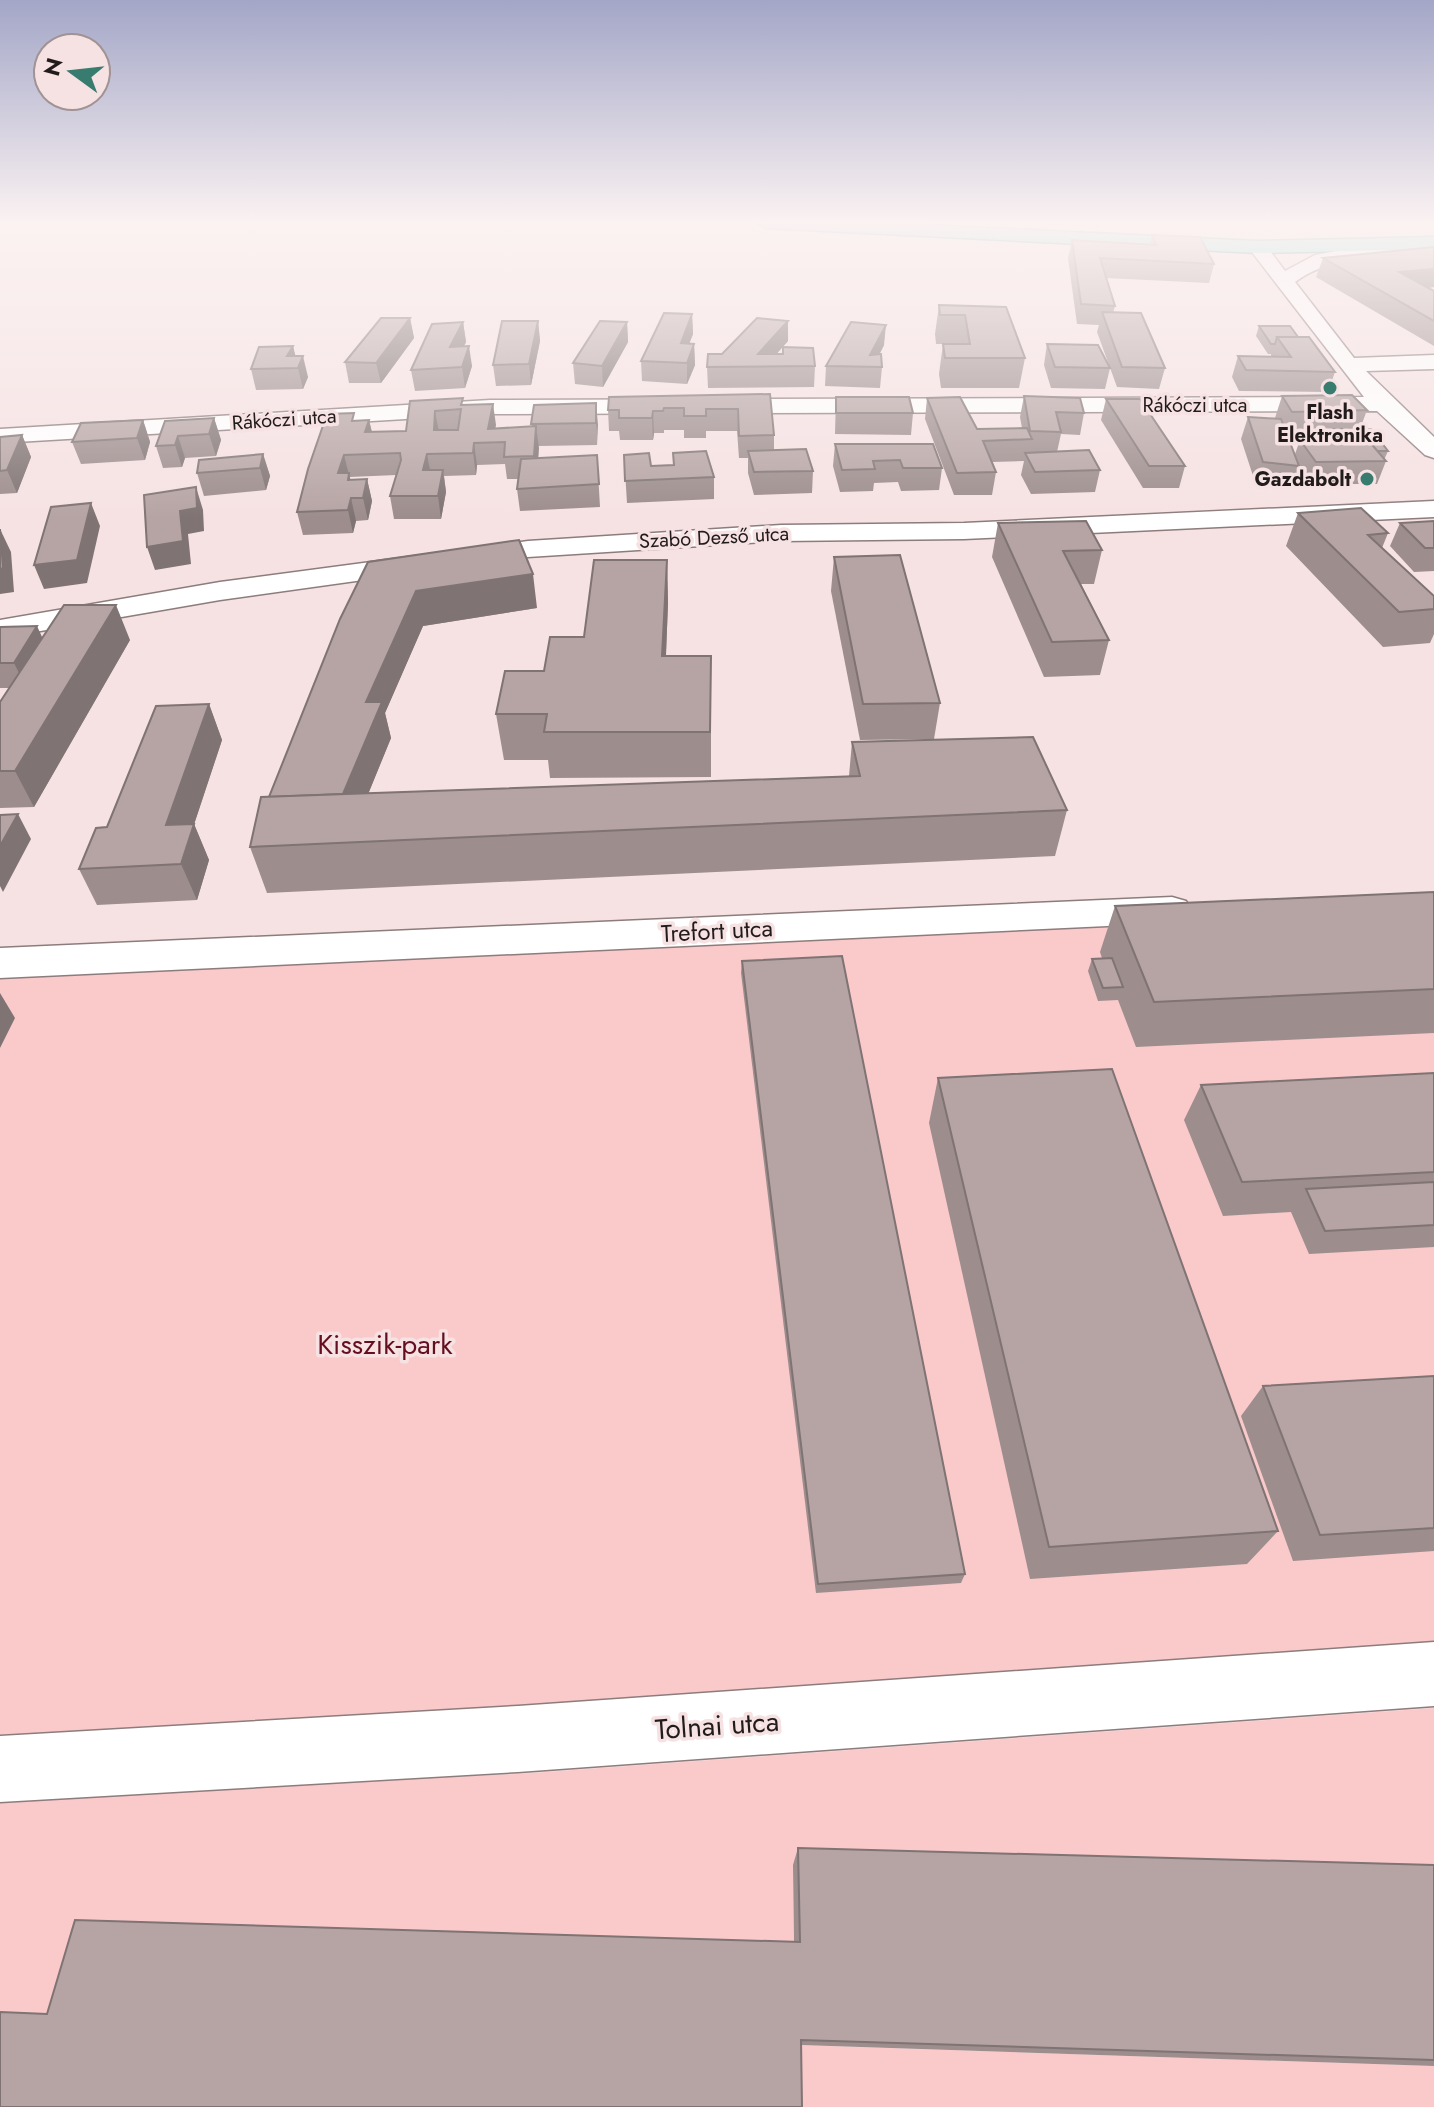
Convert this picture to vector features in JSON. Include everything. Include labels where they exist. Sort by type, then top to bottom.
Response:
[{"type":"street","points":[[1315,321],[1383,404],[1434,450]]},
{"type":"street","points":[[1348,365],[1434,362]]},
{"type":"street","name":"Rákóczi utca","points":[[0,436],[490,407],[1383,404]]},
{"type":"street","name":"Szabó Dezső utca","points":[[0,629],[220,591],[528,549],[781,533],[964,531],[1434,509]]},
{"type":"street","name":"Trefort utca","points":[[0,963],[1215,908]]},
{"type":"street","name":"Tolnai utca","points":[[0,1769],[518,1739],[1434,1674]]},
{"type":"green space","name":"Kisszik-park","points":[[1434,904],[1434,1661],[0,1755],[0,971]]},
{"type":"green space","points":[[1434,1708],[1434,1883],[793,1865],[794,1953],[93,2021],[0,2018],[0,1796],[518,1774]]},
{"type":"green space","points":[[795,2045],[1434,2066],[1434,2107],[796,2107]]},
{"type":"building","points":[[378,321],[407,321],[376,363],[345,362]]},
{"type":"building","points":[[502,321],[538,321],[529,364],[493,365]]},
{"type":"building","points":[[600,321],[627,322],[602,366],[573,363]]},
{"type":"building","points":[[660,321],[689,321],[681,343],[694,344],[687,363],[641,361]]},
{"type":"building","points":[[754,321],[788,321],[758,354],[783,354],[783,347],[813,348],[815,366],[707,367],[708,354],[722,354]]},
{"type":"building","points":[[966,321],[1011,321],[1025,358],[945,358],[943,344],[970,344]]},
{"type":"building","points":[[1105,321],[1145,321],[1165,368],[1122,367]]},
{"type":"building","points":[[463,322],[450,347],[469,346],[462,367],[411,370],[432,324]]},
{"type":"building","points":[[851,322],[886,325],[870,355],[881,354],[882,367],[826,366]]},
{"type":"building","points":[[1259,326],[1290,326],[1298,337],[1277,337],[1275,344],[1271,344]]},
{"type":"building","points":[[1277,337],[1309,337],[1335,372],[1246,370],[1238,356],[1291,357]]},
{"type":"building","points":[[1047,344],[1098,345],[1110,368],[1055,367]]},
{"type":"building","points":[[293,346],[287,356],[303,356],[298,368],[251,369],[259,347]]},
{"type":"building","points":[[770,394],[774,435],[739,436],[738,409],[706,409],[706,416],[684,416],[684,408],[664,408],[663,411],[653,411],[652,418],[619,418],[619,410],[608,410],[609,397]]},
{"type":"building","points":[[1352,395],[1367,410],[1292,412],[1282,396]]},
{"type":"building","points":[[1024,396],[1080,398],[1084,413],[1056,412],[1061,432],[1030,431]]},
{"type":"building","points":[[836,397],[909,397],[913,413],[836,413]]},
{"type":"building","points":[[960,397],[977,429],[1027,428],[1032,439],[983,441],[996,472],[957,473],[927,398]]},
{"type":"building","points":[[463,398],[461,405],[493,404],[488,429],[536,426],[534,456],[504,457],[505,442],[474,443],[473,453],[427,454],[423,470],[443,470],[438,496],[390,496],[401,460],[400,453],[344,455],[338,473],[349,473],[348,480],[367,479],[363,498],[351,498],[348,510],[297,512],[327,414],[354,413],[352,421],[369,420],[365,432],[406,431],[410,401]],"holes":[[[461,409],[458,430],[434,430],[435,411]]]},
{"type":"building","points":[[1106,399],[1140,399],[1185,466],[1149,466]]},
{"type":"building","points":[[596,403],[596,423],[531,424],[534,405]]},
{"type":"building","points":[[1248,417],[1281,419],[1299,466],[1263,462]]},
{"type":"building","points":[[214,418],[209,434],[178,436],[175,445],[156,446],[165,421]]},
{"type":"building","points":[[143,420],[137,438],[72,442],[81,423]]},
{"type":"building","points":[[1335,429],[1371,429],[1388,451],[1377,451],[1368,440],[1342,440]]},
{"type":"building","points":[[22,435],[7,470],[0,471],[0,437]]},
{"type":"building","points":[[1300,440],[1368,440],[1386,461],[1316,462]]},
{"type":"building","points":[[835,444],[933,444],[942,468],[903,468],[900,460],[873,461],[875,469],[842,470]]},
{"type":"building","points":[[806,449],[813,471],[754,472],[748,451]]},
{"type":"building","points":[[1089,450],[1100,470],[1035,472],[1025,453]]},
{"type":"building","points":[[706,451],[714,477],[625,481],[624,455],[649,453],[651,466],[674,465],[673,453]]},
{"type":"building","points":[[263,454],[260,468],[197,473],[199,460]]},
{"type":"building","points":[[597,455],[599,484],[517,489],[521,459]]},
{"type":"building","points":[[196,487],[197,508],[180,511],[183,541],[147,547],[144,495]]},
{"type":"building","points":[[91,503],[77,560],[34,565],[51,507]]},
{"type":"building","points":[[1361,508],[1388,533],[1368,535],[1434,596],[1434,609],[1399,612],[1298,513]]},
{"type":"building","points":[[1086,521],[1102,550],[1063,551],[1109,640],[1052,642],[998,523]]},
{"type":"building","points":[[1434,521],[1434,548],[1425,548],[1400,523]]},
{"type":"building","points":[[0,529],[3,568],[0,569]]},
{"type":"building","points":[[519,540],[533,574],[416,591],[366,702],[382,702],[343,794],[269,797],[340,619],[368,562]]},
{"type":"building","points":[[900,555],[940,703],[863,704],[834,557]]},
{"type":"building","points":[[594,560],[667,560],[662,656],[711,656],[710,732],[544,732],[547,714],[496,714],[505,671],[544,671],[550,637],[584,637]]},
{"type":"building","points":[[64,605],[116,605],[15,771],[0,771],[0,702]]},
{"type":"building","points":[[37,626],[14,663],[0,663],[0,627]]},
{"type":"building","points":[[209,704],[166,825],[194,824],[181,864],[79,869],[96,828],[107,827],[156,706]]},
{"type":"building","points":[[1033,737],[1067,810],[250,847],[261,797],[860,776],[852,742]]},
{"type":"building","points":[[18,814],[0,846],[0,815]]},
{"type":"building","points":[[1434,892],[1434,989],[1154,1002],[1115,906]]},
{"type":"building","points":[[842,956],[965,1574],[818,1584],[742,961]]},
{"type":"building","points":[[1112,958],[1123,987],[1103,988],[1092,959]]},
{"type":"building","points":[[1112,1069],[1278,1531],[1049,1547],[938,1078]]},
{"type":"building","points":[[1434,1073],[1434,1172],[1242,1182],[1201,1085]]},
{"type":"building","points":[[1434,1182],[1434,1225],[1325,1231],[1306,1189]]},
{"type":"building","points":[[1434,1376],[1434,1528],[1320,1535],[1263,1386]]},
{"type":"building","points":[[798,1848],[1434,1865],[1434,2060],[801,2040],[802,2107],[0,2107],[0,2012],[47,2014],[75,1920],[800,1942]]},
{"type":"place","name":"Flash Elektronika","points":[[1330,388]]},
{"type":"place","name":"Gazdabolt","points":[[1367,479]]}]
